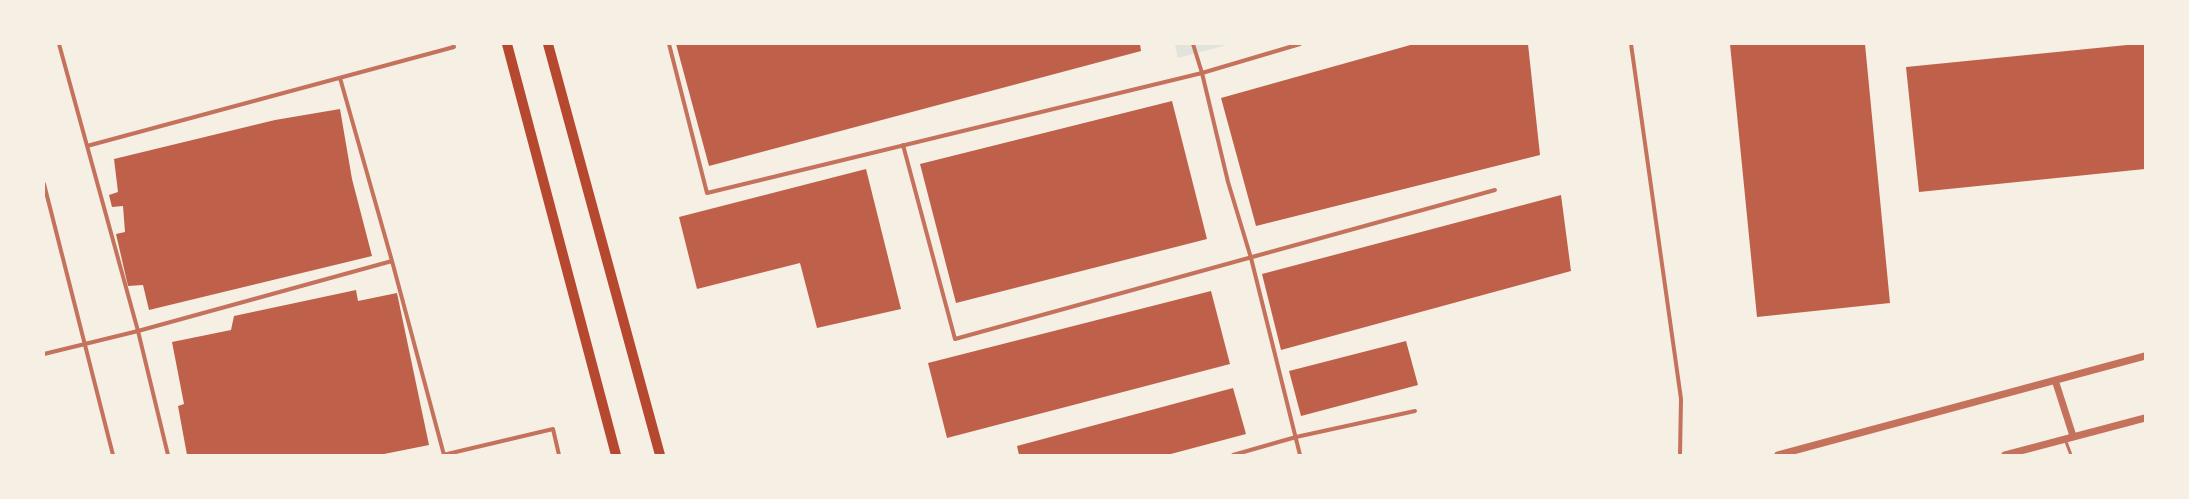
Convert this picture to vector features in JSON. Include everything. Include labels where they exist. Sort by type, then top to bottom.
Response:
[{"type":"main road","points":[[507,44],[616,455]]},
{"type":"main road","points":[[548,44],[660,455]]},
{"type":"street","points":[[59,44],[138,331],[168,455]]},
{"type":"street","points":[[87,146],[454,47],[453,44]]},
{"type":"street","points":[[669,44],[707,193],[1202,73],[1300,44]]},
{"type":"street","points":[[1193,44],[1202,73],[1228,182],[1251,258],[1300,455]]},
{"type":"street","points":[[1631,44],[1681,399],[1680,455]]},
{"type":"street","points":[[340,78],[392,261],[443,455],[553,429],[559,455]]},
{"type":"street","points":[[903,145],[956,339],[1495,190]]},
{"type":"street","points":[[44,184],[113,455]]},
{"type":"street","points":[[44,354],[138,331],[392,261]]},
{"type":"street","points":[[1778,455],[2145,356]]},
{"type":"street","points":[[2055,380],[2073,436]]},
{"type":"street","points":[[1233,455],[1296,437],[1415,411]]},
{"type":"street","points":[[2005,455],[2145,418]]},
{"type":"lane","points":[[2065,439],[2070,455]]},
{"type":"shaded area","points":[[1175,44],[1231,44],[1178,58]]},
{"type":"building","points":[[676,44],[1140,44],[1141,51],[709,166]]},
{"type":"building","points":[[1414,44],[1528,44],[1540,155],[1256,226],[1221,98]]},
{"type":"building","points":[[1730,44],[1865,44],[1890,303],[1757,317]]},
{"type":"building","points":[[2145,44],[2145,169],[1919,192],[1906,67]]},
{"type":"building","points":[[1172,101],[1207,239],[956,303],[920,164]]},
{"type":"building","points":[[340,109],[352,179],[372,256],[149,310],[143,285],[128,286],[116,234],[125,232],[123,206],[112,207],[109,195],[118,192],[114,159],[275,120]]},
{"type":"building","points":[[866,169],[901,309],[817,328],[800,263],[697,289],[679,217]]},
{"type":"building","points":[[1561,195],[1571,271],[1281,350],[1262,274]]},
{"type":"building","points":[[356,290],[358,301],[397,293],[429,445],[379,455],[187,455],[178,406],[184,404],[172,342],[231,330],[234,316]]},
{"type":"building","points":[[1211,291],[1230,364],[947,438],[928,363]]},
{"type":"building","points":[[1406,341],[1418,385],[1301,416],[1289,371]]},
{"type":"building","points":[[1233,388],[1246,434],[1167,455],[1019,455],[1017,446]]}]
